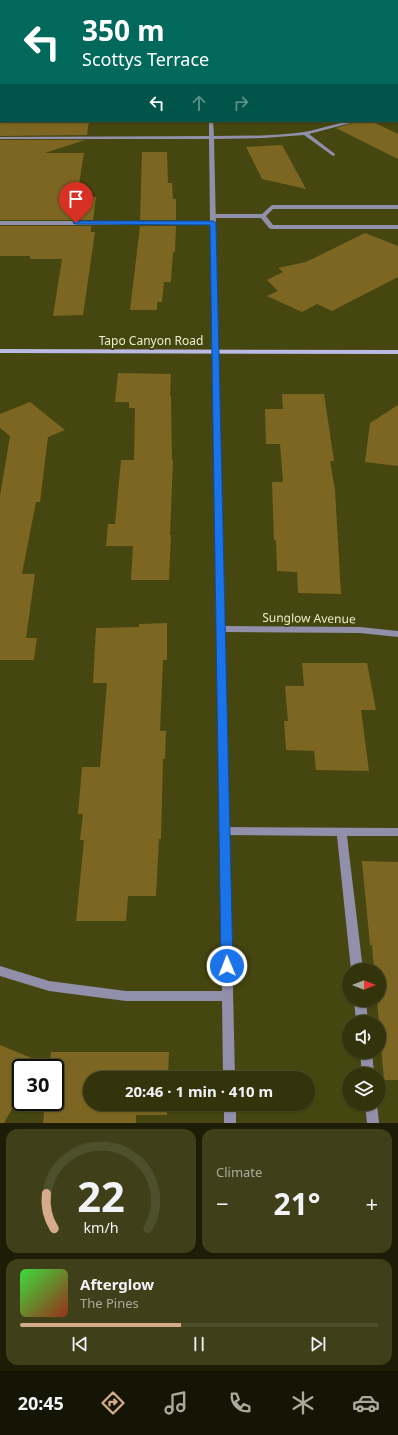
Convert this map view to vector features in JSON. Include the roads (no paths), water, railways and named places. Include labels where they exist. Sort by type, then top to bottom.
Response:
[{"type":"main road","name":"Tapo Canyon Road","points":[[0,351],[398,352]]},
{"type":"street","points":[[211,122],[229,1071]]},
{"type":"street","points":[[0,138],[263,137],[305,133],[352,122]]},
{"type":"street","points":[[305,133],[333,155]]},
{"type":"street","points":[[0,222],[213,220],[263,216],[272,207],[398,207]]},
{"type":"street","points":[[263,216],[271,227],[398,227]]},
{"type":"street","name":"Sunglow Avenue","points":[[220,629],[360,630],[398,634]]},
{"type":"street","points":[[224,831],[398,832]]},
{"type":"street","points":[[342,832],[356,963]]},
{"type":"street","points":[[0,971],[49,986],[126,996],[228,996]]},
{"type":"street","points":[[230,1111],[230,1123]]},
{"type":"street","points":[[372,1111],[373,1123]]}]
